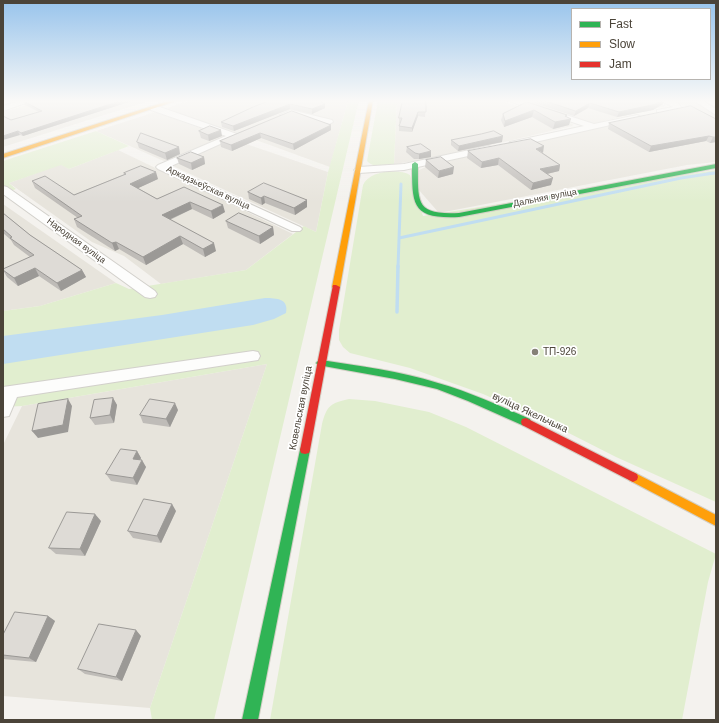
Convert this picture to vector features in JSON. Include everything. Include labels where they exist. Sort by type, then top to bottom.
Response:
[{"type":"street","points":[[3,156],[73,134]]},
{"type":"street","name":"Аркадзьеўская вуліца","points":[[237,134],[161,167],[296,229]]},
{"type":"street","name":"Ковельская вуліца","points":[[250,720],[365,134]]},
{"type":"street","points":[[359,170],[384,169],[415,164],[561,134]]},
{"type":"street","name":"Дальняя вуліца","points":[[415,164],[415,197],[419,206],[429,214],[443,216],[459,215],[716,166]]},
{"type":"street","name":"Народная вуліца","points":[[3,189],[150,294]]},
{"type":"street","points":[[3,411],[7,392],[253,356]]},
{"type":"street","name":"вуліца Якельчыка","points":[[321,363],[400,376],[433,384],[477,401],[556,437],[716,521]]},
{"type":"shaded area","points":[[3,134],[45,134],[3,147]]},
{"type":"shaded area","points":[[102,134],[218,134],[225,136],[166,162]]},
{"type":"shaded area","points":[[239,134],[339,134],[330,167]]},
{"type":"shaded area","points":[[395,134],[539,134],[436,158],[394,164]]},
{"type":"shaded area","points":[[570,134],[716,134],[716,162],[687,165],[439,213],[418,189],[419,170],[435,163]]},
{"type":"shaded area","points":[[232,139],[328,172],[316,232],[173,166]]},
{"type":"shaded area","points":[[118,150],[293,234],[246,270],[161,284],[124,256],[92,242],[9,183],[61,164],[69,169]]},
{"type":"shaded area","points":[[3,204],[116,283],[40,306],[3,311]]},
{"type":"shaded area","points":[[267,364],[150,708],[3,696],[3,445],[22,406]]},
{"type":"green space","points":[[88,134],[102,134],[129,146],[69,169],[61,165],[9,183],[16,189],[3,194],[3,161]]},
{"type":"green space","points":[[339,134],[351,134],[214,720],[152,720],[150,708],[267,364],[22,406],[3,407],[3,311],[40,306],[116,283],[129,289],[246,270],[304,226],[316,232],[328,172]]},
{"type":"green space","points":[[372,134],[395,134],[394,164],[376,166],[367,161]]},
{"type":"green space","points":[[716,170],[716,502],[616,457],[547,422],[483,394],[410,368],[350,353],[343,347],[339,340],[339,330],[363,185],[366,180],[377,174],[391,171],[410,175],[423,216]]},
{"type":"green space","points":[[349,399],[375,401],[429,412],[466,427],[716,554],[708,582],[682,720],[270,720],[322,424],[328,409],[331,406]]},
{"type":"water","points":[[265,298],[274,298],[284,302],[286,305],[286,313],[274,319],[253,325],[3,364],[3,336],[162,315]]},
{"type":"building","points":[[141,134],[143,134],[179,147],[165,153],[137,142]]},
{"type":"building","points":[[237,134],[258,134],[231,145],[220,141]]},
{"type":"building","points":[[262,134],[314,134],[293,144]]},
{"type":"building","points":[[481,134],[499,134],[503,136],[459,146],[451,140]]},
{"type":"building","points":[[629,134],[716,134],[716,137],[709,136],[651,146]]},
{"type":"building","points":[[531,139],[544,146],[536,149],[560,165],[540,169],[553,178],[533,183],[499,158],[482,162],[468,151]]},
{"type":"building","points":[[421,144],[431,151],[419,154],[407,147]]},
{"type":"building","points":[[191,152],[204,157],[191,163],[177,158]]},
{"type":"building","points":[[441,157],[454,167],[439,171],[426,160]]},
{"type":"building","points":[[141,166],[156,172],[130,184],[157,199],[184,187],[223,205],[211,211],[190,202],[162,215],[214,243],[203,249],[180,236],[143,257],[116,242],[112,243],[74,219],[82,216],[32,181],[45,176],[74,195],[126,174],[124,173]]},
{"type":"building","points":[[264,183],[307,200],[294,208],[264,196],[261,198],[248,192]]},
{"type":"building","points":[[3,213],[30,235],[82,270],[57,283],[35,268],[14,278],[3,269],[34,255],[10,238],[12,237],[3,229]]},
{"type":"building","points":[[239,213],[273,227],[259,236],[226,221]]},
{"type":"building","points":[[113,398],[110,415],[90,418],[94,400]]},
{"type":"building","points":[[68,399],[63,425],[32,431],[38,404]]},
{"type":"building","points":[[150,399],[175,403],[166,419],[140,415]]},
{"type":"building","points":[[121,449],[137,451],[133,459],[142,460],[133,478],[106,474]]},
{"type":"building","points":[[144,499],[172,504],[157,536],[128,531]]},
{"type":"building","points":[[67,512],[95,514],[80,549],[49,548]]},
{"type":"building","points":[[15,612],[48,616],[29,658],[3,655],[3,635]]},
{"type":"building","points":[[99,624],[136,630],[116,677],[78,669]]},
{"type":"waterway","points":[[708,174],[714,173]]},
{"type":"waterway","points":[[708,174],[716,173]]},
{"type":"waterway","points":[[399,238],[681,178],[708,174]]},
{"type":"waterway","points":[[399,238],[401,184]]},
{"type":"waterway","points":[[398,267],[399,238]]},
{"type":"waterway","points":[[397,312],[398,266]]},
{"type":"traffic: fast","points":[[415,164],[415,189],[420,206],[425,211],[444,216],[459,215],[716,166]]},
{"type":"traffic: fast","points":[[321,363],[395,375],[438,386],[471,398],[526,422]]},
{"type":"traffic: fast","points":[[250,720],[305,450]]},
{"type":"traffic: slow","points":[[3,156],[72,134]]},
{"type":"traffic: slow","points":[[336,287],[365,134]]},
{"type":"traffic: slow","points":[[633,477],[716,521]]},
{"type":"traffic: jam","points":[[305,450],[336,287]]},
{"type":"traffic: jam","points":[[526,422],[633,477]]},
{"type":"place","name":"ТП-926","points":[[535,352]]}]
